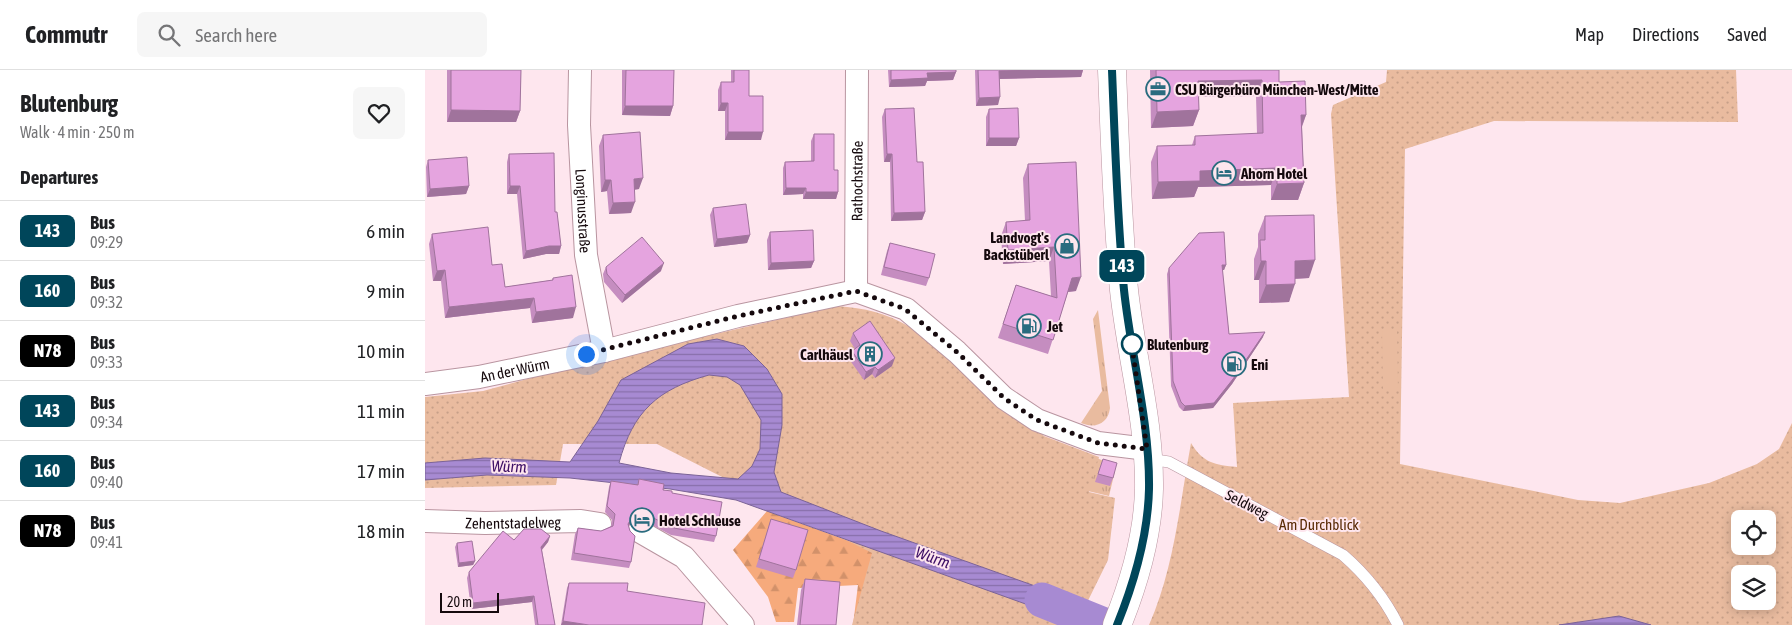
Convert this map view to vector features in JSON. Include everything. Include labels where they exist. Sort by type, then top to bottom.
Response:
[{"type":"main road","points":[[1112,70],[1123,274],[1148,454],[1149,491],[1145,527],[1120,616]]},
{"type":"street","name":"Longinusstraße","points":[[580,70],[579,125],[586,255],[604,351]]},
{"type":"street","name":"Rathochstraße","points":[[856,291],[857,70]]},
{"type":"street","name":"An der Würm","points":[[425,384],[479,377],[604,351],[738,316],[856,291]]},
{"type":"street","points":[[856,291],[905,309],[957,352],[1004,398],[1037,420],[1098,443],[1148,454]]},
{"type":"street","name":"Zehentstadelweg","points":[[425,521],[485,523],[581,521],[600,524]]},
{"type":"street","points":[[639,531],[684,557],[743,625]]},
{"type":"lane","name":"Seldweg","points":[[1148,454],[1169,462],[1343,554],[1365,575],[1389,607],[1398,625]]},
{"type":"green space","name":"Am Durchblick","points":[[1387,70],[1736,70],[1738,122],[1494,121],[1405,149],[1400,464],[1578,500],[1620,503],[1709,483],[1757,464],[1779,449],[1792,423],[1792,625],[1149,625],[1165,581],[1191,443],[1200,455],[1210,462],[1237,467],[1233,403],[1349,397],[1331,114],[1333,105],[1386,82]]},
{"type":"green space","points":[[837,306],[875,312],[910,327],[1044,436],[1099,457],[1089,492],[1115,498],[1108,560],[1076,625],[852,625],[872,553],[657,444],[563,444],[556,485],[425,488],[425,397],[483,391],[564,369]]},
{"type":"green space","points":[[1098,310],[1110,408],[1107,418],[1100,424],[1086,425],[1081,423],[1102,391],[1093,319]]},
{"type":"green space","points":[[1382,330],[1397,330],[1398,389],[1383,389]]},
{"type":"green space","points":[[1097,458],[1108,463],[1115,471],[1109,496],[1088,491]]},
{"type":"green space","points":[[767,511],[1078,625],[853,625],[858,585],[798,588],[794,622],[776,622],[768,597],[733,550]]},
{"type":"water","points":[[717,339],[744,346],[767,369],[782,394],[782,425],[774,472],[781,492],[881,531],[1091,606],[1084,625],[736,500],[670,489],[570,478],[487,475],[425,480],[425,463],[485,458],[570,462],[598,421],[621,380],[688,344]],"holes":[[[709,375],[727,377],[740,385],[761,420],[760,449],[752,466],[738,479],[671,473],[619,463],[632,429],[640,416],[662,395],[675,387]]]},
{"type":"water","points":[[1619,616],[1651,625],[1559,625]]},
{"type":"building","points":[[451,70],[521,70],[520,111],[451,110]]},
{"type":"building","points":[[626,70],[674,70],[673,106],[625,106]]},
{"type":"building","points":[[734,70],[749,70],[749,96],[763,96],[763,132],[728,132],[728,103],[721,103],[721,82],[734,82]]},
{"type":"building","points":[[891,70],[956,70],[956,72],[927,73],[928,78],[891,80]]},
{"type":"building","points":[[978,70],[1039,70],[999,71],[1000,97],[979,98]]},
{"type":"building","points":[[1156,70],[1279,70],[1279,82],[1305,81],[1306,115],[1301,115],[1304,183],[1277,184],[1277,168],[1200,171],[1200,181],[1158,182],[1157,146],[1195,145],[1195,136],[1263,133],[1262,80],[1198,81],[1199,110],[1157,112]]},
{"type":"building","points":[[914,108],[917,162],[923,162],[925,212],[894,213],[892,154],[887,154],[885,109]]},
{"type":"building","points":[[1018,108],[1019,138],[989,138],[989,109]]},
{"type":"building","points":[[640,132],[643,178],[634,179],[635,202],[613,203],[611,180],[605,180],[603,135]]},
{"type":"building","points":[[814,134],[834,134],[834,170],[838,170],[838,192],[806,192],[806,188],[786,188],[785,162],[814,161]]},
{"type":"building","points":[[554,153],[555,212],[557,212],[561,246],[549,246],[526,251],[520,186],[510,186],[509,154]]},
{"type":"building","points":[[467,157],[469,186],[430,189],[428,160]]},
{"type":"building","points":[[1076,162],[1081,277],[1072,278],[1053,340],[1003,324],[1016,285],[1057,298],[1054,247],[1008,250],[1006,222],[1030,220],[1028,164]]},
{"type":"building","points":[[746,204],[750,235],[717,239],[713,208]]},
{"type":"building","points":[[1314,215],[1315,260],[1295,261],[1295,284],[1266,285],[1266,261],[1261,261],[1260,240],[1265,240],[1265,216]]},
{"type":"building","points":[[488,227],[492,265],[502,264],[505,287],[553,280],[553,278],[572,275],[576,307],[536,312],[534,298],[449,307],[445,270],[437,271],[432,234]]},
{"type":"building","points":[[813,230],[814,261],[771,263],[770,232]]},
{"type":"building","points":[[1224,232],[1226,265],[1222,265],[1229,334],[1265,332],[1214,403],[1185,406],[1181,402],[1173,381],[1169,268],[1199,233]]},
{"type":"building","points":[[642,237],[664,263],[625,295],[607,274],[606,267]]},
{"type":"building","points":[[890,243],[935,254],[929,278],[884,267]]},
{"type":"building","name":"Carlhäusl","points":[[870,321],[895,358],[878,370],[875,367],[866,372],[852,351],[860,345],[853,333]]},
{"type":"building","points":[[1103,459],[1117,463],[1113,478],[1098,474]]},
{"type":"building","points":[[639,479],[664,484],[663,490],[672,491],[672,493],[722,502],[716,536],[674,528],[641,512],[634,514],[628,524],[630,531],[635,536],[631,562],[574,553],[578,528],[601,531],[613,526],[615,514],[607,506],[611,481],[638,485]]},
{"type":"building","points":[[771,519],[808,530],[796,570],[759,559]]},
{"type":"building","points":[[524,529],[541,529],[550,536],[541,547],[555,625],[538,625],[534,596],[473,603],[469,572],[503,531],[514,540]]},
{"type":"building","points":[[472,541],[475,561],[459,563],[457,543]]},
{"type":"building","points":[[805,579],[840,582],[836,625],[800,625]]},
{"type":"building","points":[[569,583],[628,583],[627,591],[705,603],[702,625],[589,625],[563,621]]},
{"type":"waterway","name":"Würm","points":[[1042,600],[1104,625]]},
{"type":"bus line","name":"143","points":[[1112,70],[1119,230],[1125,291],[1149,468],[1149,491],[1145,527],[1136,567],[1117,625]]},
{"type":"place","name":"CSU Bürgerbüro München-West/Mitte","points":[[1158,89]]},
{"type":"place","name":"Ahorn Hotel","points":[[1224,173]]},
{"type":"place","name":"Landvogt's Backstüberl","points":[[1067,246]]},
{"type":"place","name":"Jet","points":[[1029,326]]},
{"type":"place","name":"Blutenburg","points":[[1132,344]]},
{"type":"place","name":"Carlhäusl","points":[[870,354]]},
{"type":"place","name":"Eni","points":[[1234,364]]},
{"type":"place","name":"Hotel Schleuse","points":[[642,520]]},
{"type":"route","points":[[586,354],[625,346],[738,316],[856,291],[905,309],[957,352],[1004,398],[1037,420],[1098,443],[1147,449],[1131,340],[1132,344]]}]
